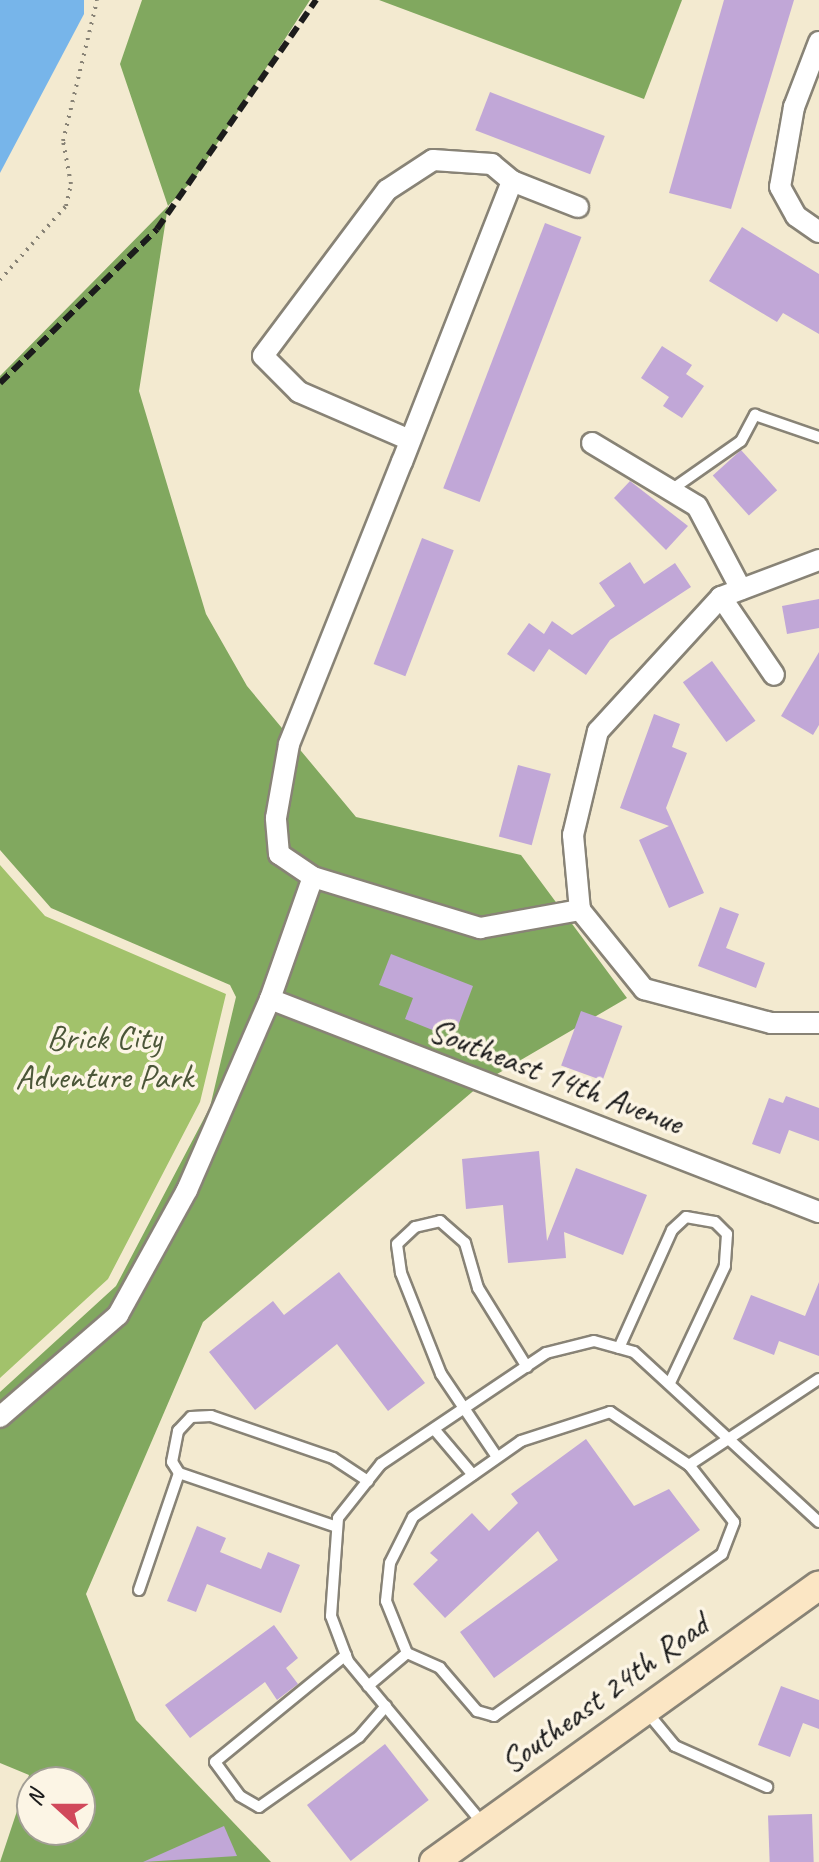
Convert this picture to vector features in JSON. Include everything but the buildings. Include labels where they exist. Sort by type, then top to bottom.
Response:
[{"type":"street","points":[[819,42],[794,107],[780,187],[796,216],[819,232]]},
{"type":"street","points":[[410,440],[299,392],[263,356],[387,190],[433,160],[492,164],[512,181],[578,207]]},
{"type":"street","points":[[512,181],[289,744],[276,818],[279,854],[313,877],[480,928],[580,910]]},
{"type":"street","points":[[592,443],[697,506],[741,589]]},
{"type":"street","points":[[819,560],[721,597],[598,731],[573,835],[580,910],[644,989],[771,1023],[819,1023]]},
{"type":"street","points":[[721,597],[774,675]]},
{"type":"street","points":[[0,1417],[118,1315],[187,1190],[270,999],[313,877]]},
{"type":"street","name":"Southeast 14th Avenue","points":[[270,999],[819,1212]]},
{"type":"street","name":"Southeast 24th Road","points":[[434,1862],[819,1585]]},
{"type":"lane","points":[[671,490],[741,441],[755,415],[819,437]]},
{"type":"lane","points":[[619,1348],[672,1230],[686,1217],[715,1222],[727,1234],[725,1266],[670,1383]]},
{"type":"lane","points":[[497,1457],[467,1407],[441,1374],[401,1273],[397,1244],[415,1227],[440,1221],[465,1243],[478,1288],[527,1367]]},
{"type":"lane","points":[[484,1825],[368,1686],[346,1655],[331,1616],[337,1527],[368,1481],[434,1429],[527,1367],[594,1341],[619,1348],[670,1383],[819,1522]]},
{"type":"lane","points":[[689,1465],[707,1446],[735,1441],[819,1379]]},
{"type":"lane","points":[[610,1412],[689,1465],[734,1522],[722,1554],[494,1716],[477,1711],[440,1668],[407,1653],[386,1601],[390,1563],[413,1517],[497,1457],[521,1441],[610,1412]]},
{"type":"lane","points":[[337,1527],[179,1473],[172,1462],[178,1431],[191,1417],[211,1416],[333,1458],[368,1481]]},
{"type":"lane","points":[[434,1429],[473,1475]]},
{"type":"lane","points":[[139,1590],[179,1473]]},
{"type":"lane","points":[[368,1686],[407,1653]]},
{"type":"lane","points":[[346,1655],[215,1762],[240,1796],[259,1807],[359,1737],[386,1706]]},
{"type":"lane","points":[[644,1708],[675,1746],[767,1787]]},
{"type":"path","points":[[0,280],[66,206],[71,184],[63,141],[97,0]]},
{"type":"green space","points":[[142,0],[310,0],[195,178],[168,206],[120,64]]},
{"type":"green space","points":[[379,0],[682,0],[644,99]]},
{"type":"green space","points":[[168,206],[139,391],[206,614],[247,686],[356,817],[521,855],[627,998],[485,1081],[203,1322],[86,1594],[136,1720],[271,1862],[0,1862],[16,1814],[16,1846],[96,1846],[96,1766],[16,1766],[16,1770],[0,1763],[0,1392],[116,1286],[210,1107],[236,997],[230,985],[51,908],[0,850],[0,376]]},
{"type":"green space","name":"Brick City Adventure Park","points":[[0,865],[45,916],[226,994],[200,1102],[108,1279],[0,1378]]},
{"type":"water","points":[[0,0],[84,0],[84,14],[0,173]]},
{"type":"railway","points":[[0,383],[157,229],[316,0]]}]
